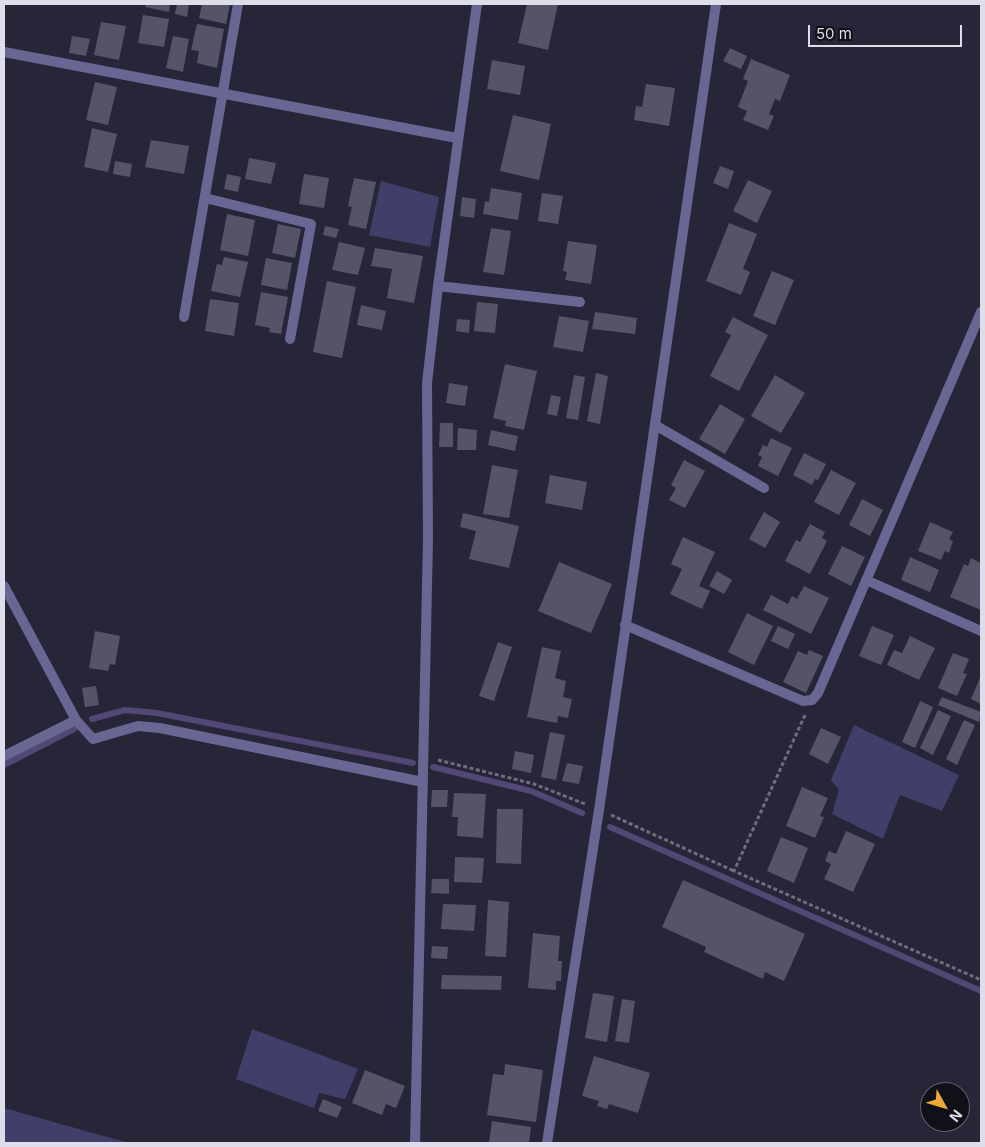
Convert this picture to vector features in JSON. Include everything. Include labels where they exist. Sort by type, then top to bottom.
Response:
[{"type":"street","points":[[184,317],[238,4]]},
{"type":"street","points":[[415,1143],[424,757],[428,383],[457,138],[477,4]]},
{"type":"street","points":[[548,1143],[600,810],[716,4]]},
{"type":"street","points":[[4,52],[457,138]]},
{"type":"street","points":[[206,198],[311,224],[290,339]]},
{"type":"street","points":[[438,286],[580,302]]},
{"type":"street","points":[[626,625],[803,702],[812,700],[818,693],[981,312]]},
{"type":"street","points":[[655,425],[764,488]]},
{"type":"street","points":[[866,580],[981,631]]},
{"type":"street","points":[[4,586],[76,720],[93,739],[138,726],[160,728],[423,782]]},
{"type":"street","points":[[4,756],[76,720]]},
{"type":"path","points":[[734,871],[812,700]]},
{"type":"path","points":[[424,757],[534,784],[600,810],[981,980]]},
{"type":"shaded area","points":[[381,181],[439,197],[430,247],[369,235]]},
{"type":"shaded area","points":[[854,725],[959,775],[942,811],[900,795],[883,839],[832,814],[839,790],[831,780]]},
{"type":"shaded area","points":[[252,1029],[358,1069],[345,1099],[319,1093],[314,1108],[236,1079]]},
{"type":"shaded area","points":[[4,1108],[100,1135],[129,1143],[4,1143]]},
{"type":"building","points":[[146,4],[170,4],[169,12],[145,7]]},
{"type":"building","points":[[177,4],[189,4],[187,17],[175,14]]},
{"type":"building","points":[[202,4],[230,4],[226,24],[199,18]]},
{"type":"building","points":[[527,4],[558,4],[548,50],[518,43]]},
{"type":"building","points":[[143,15],[169,19],[164,47],[138,43]]},
{"type":"building","points":[[101,22],[126,26],[119,60],[94,55]]},
{"type":"building","points":[[197,24],[224,29],[217,68],[197,63],[199,51],[191,50]]},
{"type":"building","points":[[72,36],[90,39],[86,56],[69,53]]},
{"type":"building","points":[[173,36],[189,39],[183,72],[166,68]]},
{"type":"building","points":[[730,48],[747,56],[741,69],[723,61]]},
{"type":"building","points":[[751,59],[790,75],[780,101],[775,99],[769,114],[774,116],[768,130],[743,120],[747,111],[738,107],[748,81],[743,79]]},
{"type":"building","points":[[492,60],[525,66],[520,95],[487,89]]},
{"type":"building","points":[[95,82],[117,87],[108,125],[86,120]]},
{"type":"building","points":[[646,84],[675,88],[669,126],[634,120],[636,106],[642,107]]},
{"type":"building","points":[[513,115],[551,124],[539,180],[500,171]]},
{"type":"building","points":[[92,128],[117,134],[108,172],[84,167]]},
{"type":"building","points":[[151,140],[189,146],[184,174],[145,167]]},
{"type":"building","points":[[249,158],[276,163],[271,184],[245,179]]},
{"type":"building","points":[[115,161],[132,164],[130,177],[113,174]]},
{"type":"building","points":[[720,166],[734,171],[728,189],[713,183]]},
{"type":"building","points":[[227,174],[241,177],[238,192],[224,189]]},
{"type":"building","points":[[304,174],[329,178],[324,208],[299,204]]},
{"type":"building","points":[[354,178],[376,182],[366,229],[348,225],[352,207],[348,206]]},
{"type":"building","points":[[748,180],[772,191],[757,223],[733,211]]},
{"type":"building","points":[[491,188],[522,193],[518,220],[483,214],[485,201],[489,202]]},
{"type":"building","points":[[542,193],[563,196],[558,224],[538,221]]},
{"type":"building","points":[[462,197],[476,199],[474,218],[460,216]]},
{"type":"building","points":[[227,214],[255,220],[248,256],[220,250]]},
{"type":"building","points":[[729,223],[757,234],[743,269],[750,272],[741,295],[706,281]]},
{"type":"building","points":[[278,224],[301,229],[295,258],[272,253]]},
{"type":"building","points":[[325,226],[339,229],[336,238],[323,235]]},
{"type":"building","points":[[491,228],[511,231],[504,275],[483,272]]},
{"type":"building","points":[[568,241],[597,245],[591,284],[565,280],[567,272],[563,271]]},
{"type":"building","points":[[339,242],[365,248],[358,275],[332,270]]},
{"type":"building","points":[[375,248],[423,256],[414,303],[387,298],[392,269],[371,266]]},
{"type":"building","points":[[224,257],[248,262],[240,297],[211,291],[217,264],[222,265]]},
{"type":"building","points":[[266,258],[292,263],[287,290],[261,285]]},
{"type":"building","points":[[772,271],[794,280],[775,325],[753,316]]},
{"type":"building","points":[[327,281],[356,287],[342,358],[313,352]]},
{"type":"building","points":[[261,292],[288,297],[281,334],[269,332],[270,328],[255,325]]},
{"type":"building","points":[[210,299],[239,303],[234,336],[205,331]]},
{"type":"building","points":[[477,302],[498,304],[495,333],[474,331]]},
{"type":"building","points":[[361,305],[386,311],[382,330],[357,325]]},
{"type":"building","points":[[595,312],[637,318],[635,334],[592,329]]},
{"type":"building","points":[[559,316],[589,321],[583,352],[553,347]]},
{"type":"building","points":[[733,317],[768,335],[739,391],[710,376],[731,335],[725,332]]},
{"type":"building","points":[[457,319],[470,320],[469,333],[456,331]]},
{"type":"building","points":[[505,364],[537,371],[524,430],[505,426],[506,421],[493,418]]},
{"type":"building","points":[[596,373],[608,376],[600,424],[587,421]]},
{"type":"building","points":[[574,375],[585,377],[578,420],[566,418]]},
{"type":"building","points":[[775,375],[805,393],[781,433],[751,416]]},
{"type":"building","points":[[449,383],[468,386],[465,406],[446,403]]},
{"type":"building","points":[[551,395],[561,397],[557,416],[547,414]]},
{"type":"building","points":[[720,404],[745,419],[725,454],[699,439]]},
{"type":"building","points":[[440,423],[453,423],[453,447],[439,447]]},
{"type":"building","points":[[458,428],[477,430],[476,450],[457,450]]},
{"type":"building","points":[[491,430],[518,436],[515,451],[488,445]]},
{"type":"building","points":[[771,438],[792,448],[778,476],[758,466],[762,457],[758,455],[763,445],[767,447]]},
{"type":"building","points":[[804,453],[826,464],[818,480],[815,479],[812,485],[793,475]]},
{"type":"building","points":[[684,460],[705,471],[685,508],[669,500],[676,488],[671,485]]},
{"type":"building","points":[[492,465],[518,470],[509,518],[483,514]]},
{"type":"building","points":[[831,470],[856,483],[839,515],[814,502]]},
{"type":"building","points":[[550,475],[587,482],[582,510],[545,503]]},
{"type":"building","points":[[862,499],[883,510],[870,536],[849,525]]},
{"type":"building","points":[[764,512],[780,522],[765,548],[749,539]]},
{"type":"building","points":[[463,513],[519,526],[509,568],[469,559],[476,531],[460,527]]},
{"type":"building","points":[[930,522],[953,532],[949,539],[953,541],[949,553],[945,551],[941,560],[918,551]]},
{"type":"building","points":[[810,524],[825,532],[822,538],[827,541],[810,574],[785,561],[796,540],[800,542]]},
{"type":"building","points":[[683,537],[715,552],[699,586],[710,591],[702,609],[670,594],[682,569],[671,564]]},
{"type":"building","points":[[842,546],[865,557],[851,586],[828,574]]},
{"type":"building","points":[[910,557],[939,570],[930,592],[901,580]]},
{"type":"building","points":[[971,558],[981,563],[981,610],[950,597],[964,564],[968,566]]},
{"type":"building","points":[[559,562],[612,584],[591,633],[538,611]]},
{"type":"building","points":[[717,571],[732,580],[724,594],[709,586]]},
{"type":"building","points":[[804,586],[829,598],[811,634],[763,610],[771,595],[788,604],[792,596],[797,599]]},
{"type":"building","points":[[747,613],[773,626],[754,665],[728,652]]},
{"type":"building","points":[[778,626],[795,634],[788,649],[771,641]]},
{"type":"building","points":[[872,626],[894,635],[881,665],[859,656]]},
{"type":"building","points":[[95,631],[120,636],[115,665],[110,664],[108,671],[89,668]]},
{"type":"building","points":[[910,636],[935,648],[919,680],[887,665],[894,650],[902,653]]},
{"type":"building","points":[[498,642],[512,647],[494,701],[479,696]]},
{"type":"building","points":[[542,647],[561,651],[555,678],[566,681],[563,697],[572,699],[568,718],[558,716],[557,723],[527,717]]},
{"type":"building","points":[[809,650],[823,656],[806,693],[783,682],[798,651],[807,655]]},
{"type":"building","points":[[953,653],[969,659],[963,673],[967,674],[957,696],[938,688]]},
{"type":"building","points":[[981,675],[981,704],[971,699]]},
{"type":"building","points":[[96,686],[99,705],[85,707],[82,688]]},
{"type":"building","points":[[942,697],[981,712],[979,722],[938,705]]},
{"type":"building","points":[[920,701],[933,707],[915,748],[902,742]]},
{"type":"building","points":[[938,710],[951,716],[933,755],[920,748]]},
{"type":"building","points":[[964,720],[975,725],[957,765],[946,759]]},
{"type":"building","points":[[821,728],[841,737],[828,764],[809,754]]},
{"type":"building","points":[[550,732],[565,735],[556,780],[541,777]]},
{"type":"building","points":[[515,751],[534,755],[531,773],[512,769]]},
{"type":"building","points":[[567,763],[583,766],[579,784],[562,781]]},
{"type":"building","points":[[802,787],[828,798],[820,816],[824,817],[815,838],[786,826]]},
{"type":"building","points":[[432,790],[448,790],[447,807],[431,807]]},
{"type":"building","points":[[454,793],[486,794],[483,838],[457,836],[458,817],[452,817]]},
{"type":"building","points":[[497,809],[523,809],[521,864],[496,863]]},
{"type":"building","points":[[846,831],[875,844],[853,892],[824,879],[831,864],[825,861],[829,851],[836,854]]},
{"type":"building","points":[[781,837],[808,848],[794,883],[767,871]]},
{"type":"building","points":[[455,857],[484,858],[482,883],[454,882]]},
{"type":"building","points":[[432,879],[449,879],[449,894],[431,893]]},
{"type":"building","points":[[683,880],[805,934],[784,981],[765,972],[763,979],[704,952],[706,947],[662,927]]},
{"type":"building","points":[[488,900],[509,902],[506,957],[485,956]]},
{"type":"building","points":[[443,904],[476,905],[474,931],[441,929]]},
{"type":"building","points":[[533,933],[560,936],[558,961],[562,961],[561,981],[556,981],[556,990],[528,988]]},
{"type":"building","points":[[432,946],[448,947],[447,959],[431,958]]},
{"type":"building","points":[[442,975],[502,976],[501,990],[441,989]]},
{"type":"building","points":[[593,993],[614,996],[607,1042],[585,1038]]},
{"type":"building","points":[[622,999],[635,1001],[629,1043],[615,1041]]},
{"type":"building","points":[[594,1056],[650,1073],[638,1113],[609,1104],[607,1109],[597,1106],[599,1101],[582,1096]]},
{"type":"building","points":[[505,1064],[543,1070],[536,1122],[487,1115],[493,1074],[504,1075]]},
{"type":"building","points":[[365,1070],[405,1086],[396,1108],[386,1104],[382,1115],[352,1103]]},
{"type":"building","points":[[323,1099],[342,1107],[337,1118],[318,1111]]},
{"type":"building","points":[[492,1121],[531,1127],[529,1143],[489,1143]]},
{"type":"waterway","points":[[92,719],[125,710],[157,713],[413,763]]},
{"type":"waterway","points":[[4,765],[74,729]]},
{"type":"waterway","points":[[433,767],[531,791],[582,813]]},
{"type":"waterway","points":[[610,827],[981,991]]}]
